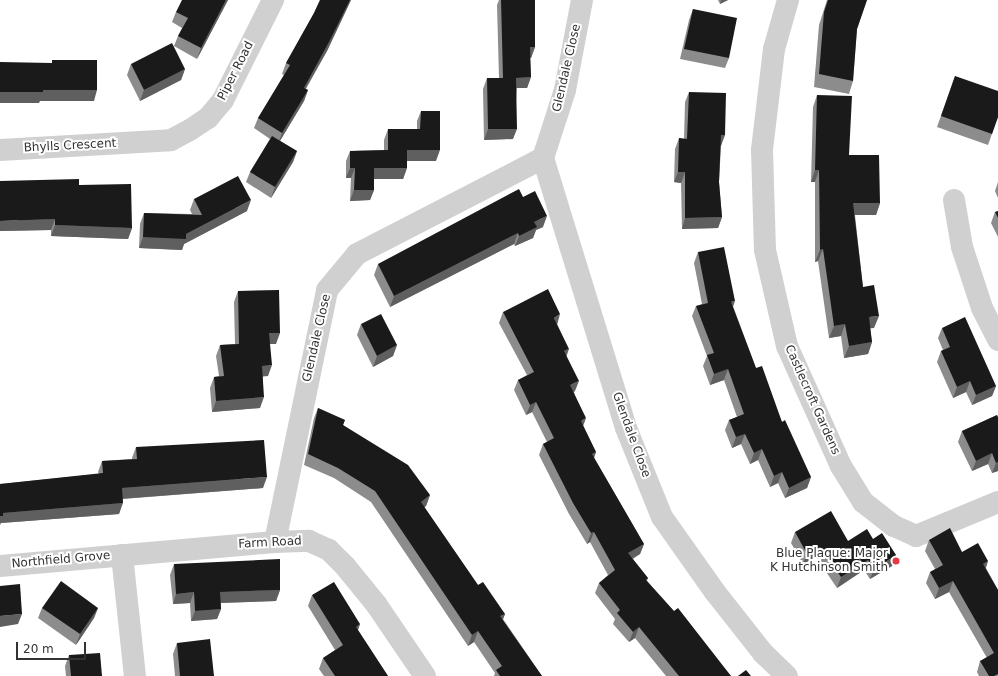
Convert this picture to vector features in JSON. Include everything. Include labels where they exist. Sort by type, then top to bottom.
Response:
[{"type":"street","name":"Piper Road","points":[[141,142],[171,140],[208,118],[224,100],[273,0]]},
{"type":"street","name":"Glendale Close","points":[[582,0],[565,90],[543,158],[626,428],[662,517],[715,592],[763,653],[787,676]]},
{"type":"street","name":"Castlecroft Gardens","points":[[788,0],[774,49],[762,150],[765,250],[787,346],[841,466],[863,502],[894,526],[916,536],[998,502]]},
{"type":"street","name":"Bhylls Crescent","points":[[0,150],[141,142]]},
{"type":"street","name":"Glendale Close","points":[[275,542],[327,290],[357,254],[543,158]]},
{"type":"street","points":[[954,200],[962,247],[982,308],[998,340]]},
{"type":"street","name":"Farm Road","points":[[122,555],[275,542],[309,541],[329,550],[376,604],[425,676]]},
{"type":"street","points":[[122,555],[135,676]]},
{"type":"street","name":"Northfield Grove","points":[[0,566],[122,555]]},
{"type":"building","points":[[182,0],[226,0],[201,48],[178,36],[188,18],[176,12]]},
{"type":"building","points":[[320,0],[350,0],[304,88],[308,90],[282,133],[258,118],[290,65],[286,63]]},
{"type":"building","points":[[501,0],[535,0],[535,47],[530,47],[531,77],[516,78],[517,129],[488,129],[487,78],[503,78]]},
{"type":"building","points":[[828,0],[867,0],[857,29],[853,81],[819,74],[824,12]]},
{"type":"building","points":[[693,9],[737,18],[729,58],[684,49]]},
{"type":"building","points":[[172,43],[185,69],[144,90],[131,64]]},
{"type":"building","points":[[52,60],[97,60],[97,90],[0,92],[0,62],[52,63]]},
{"type":"building","points":[[955,76],[998,91],[998,117],[992,134],[941,116]]},
{"type":"building","points":[[689,92],[726,93],[725,135],[721,135],[719,182],[722,217],[685,218],[685,172],[678,172],[679,138],[687,139]]},
{"type":"building","points":[[817,95],[852,96],[849,155],[879,155],[880,203],[853,203],[863,287],[874,285],[879,316],[869,317],[872,342],[849,346],[845,324],[834,326],[823,249],[820,250],[819,170],[815,170]]},
{"type":"building","points":[[421,111],[440,111],[440,150],[407,150],[407,168],[374,168],[374,190],[354,190],[355,168],[350,168],[350,151],[388,150],[388,129],[420,129]]},
{"type":"building","points":[[272,136],[297,151],[275,187],[250,172]]},
{"type":"building","points":[[238,176],[251,200],[186,234],[186,239],[143,237],[144,213],[202,215],[194,199]]},
{"type":"building","points":[[79,179],[79,185],[131,184],[132,228],[55,225],[55,219],[0,221],[0,181]]},
{"type":"building","points":[[519,189],[523,197],[535,191],[547,216],[534,222],[537,227],[519,236],[518,233],[394,296],[378,264]]},
{"type":"building","points":[[998,211],[998,218],[995,212]]},
{"type":"building","points":[[724,247],[735,301],[731,302],[756,368],[762,366],[782,422],[785,420],[811,477],[789,488],[782,472],[774,476],[762,449],[754,453],[745,434],[736,437],[729,420],[744,414],[728,369],[714,374],[707,355],[714,353],[696,306],[708,303],[698,252]]},
{"type":"building","points":[[548,289],[560,314],[554,318],[569,349],[564,351],[579,381],[570,385],[586,418],[581,421],[596,452],[592,454],[644,544],[628,553],[648,578],[646,580],[674,611],[678,608],[731,676],[679,676],[639,627],[633,632],[617,613],[620,610],[599,583],[615,570],[594,532],[591,533],[573,503],[543,444],[554,438],[536,402],[530,405],[518,380],[534,372],[503,312]]},
{"type":"building","points":[[279,290],[280,333],[269,333],[272,365],[262,366],[264,397],[216,401],[214,377],[224,376],[220,345],[239,344],[238,291]]},
{"type":"building","points":[[381,314],[397,345],[377,356],[361,324]]},
{"type":"building","points":[[965,317],[996,386],[976,395],[970,381],[957,387],[941,351],[950,347],[942,328]]},
{"type":"building","points":[[318,408],[345,420],[343,425],[408,465],[430,495],[421,502],[478,585],[483,582],[505,614],[500,616],[542,676],[500,676],[496,670],[502,666],[478,631],[472,635],[375,491],[338,468],[308,454]]},
{"type":"building","points":[[997,415],[998,462],[996,463],[992,453],[976,461],[962,431]]},
{"type":"building","points":[[264,440],[267,477],[122,488],[123,503],[3,513],[3,516],[0,516],[0,484],[103,473],[102,461],[137,459],[136,447]]},
{"type":"building","points":[[831,511],[848,541],[867,529],[873,539],[882,533],[896,555],[874,569],[868,560],[841,577],[820,547],[807,554],[795,532]]},
{"type":"building","points":[[950,528],[962,552],[978,543],[988,561],[983,564],[998,590],[998,674],[994,676],[989,676],[980,661],[994,653],[953,581],[939,588],[930,572],[943,565],[929,540]]},
{"type":"building","points":[[280,559],[280,590],[220,592],[221,609],[195,611],[194,592],[176,594],[174,564]]},
{"type":"building","points":[[61,581],[98,608],[80,634],[42,608]]},
{"type":"building","points":[[334,582],[360,624],[356,627],[388,676],[335,676],[323,658],[343,645],[312,595]]},
{"type":"building","points":[[20,584],[22,614],[0,616],[0,586]]},
{"type":"building","points":[[210,639],[214,676],[180,676],[177,643]]},
{"type":"building","points":[[100,653],[102,676],[71,676],[69,655]]},
{"type":"building","points":[[746,670],[751,676],[738,676]]},
{"type":"place","name":"Blue Plaque: Major K Hutchinson Smith","points":[[896,561]]}]
